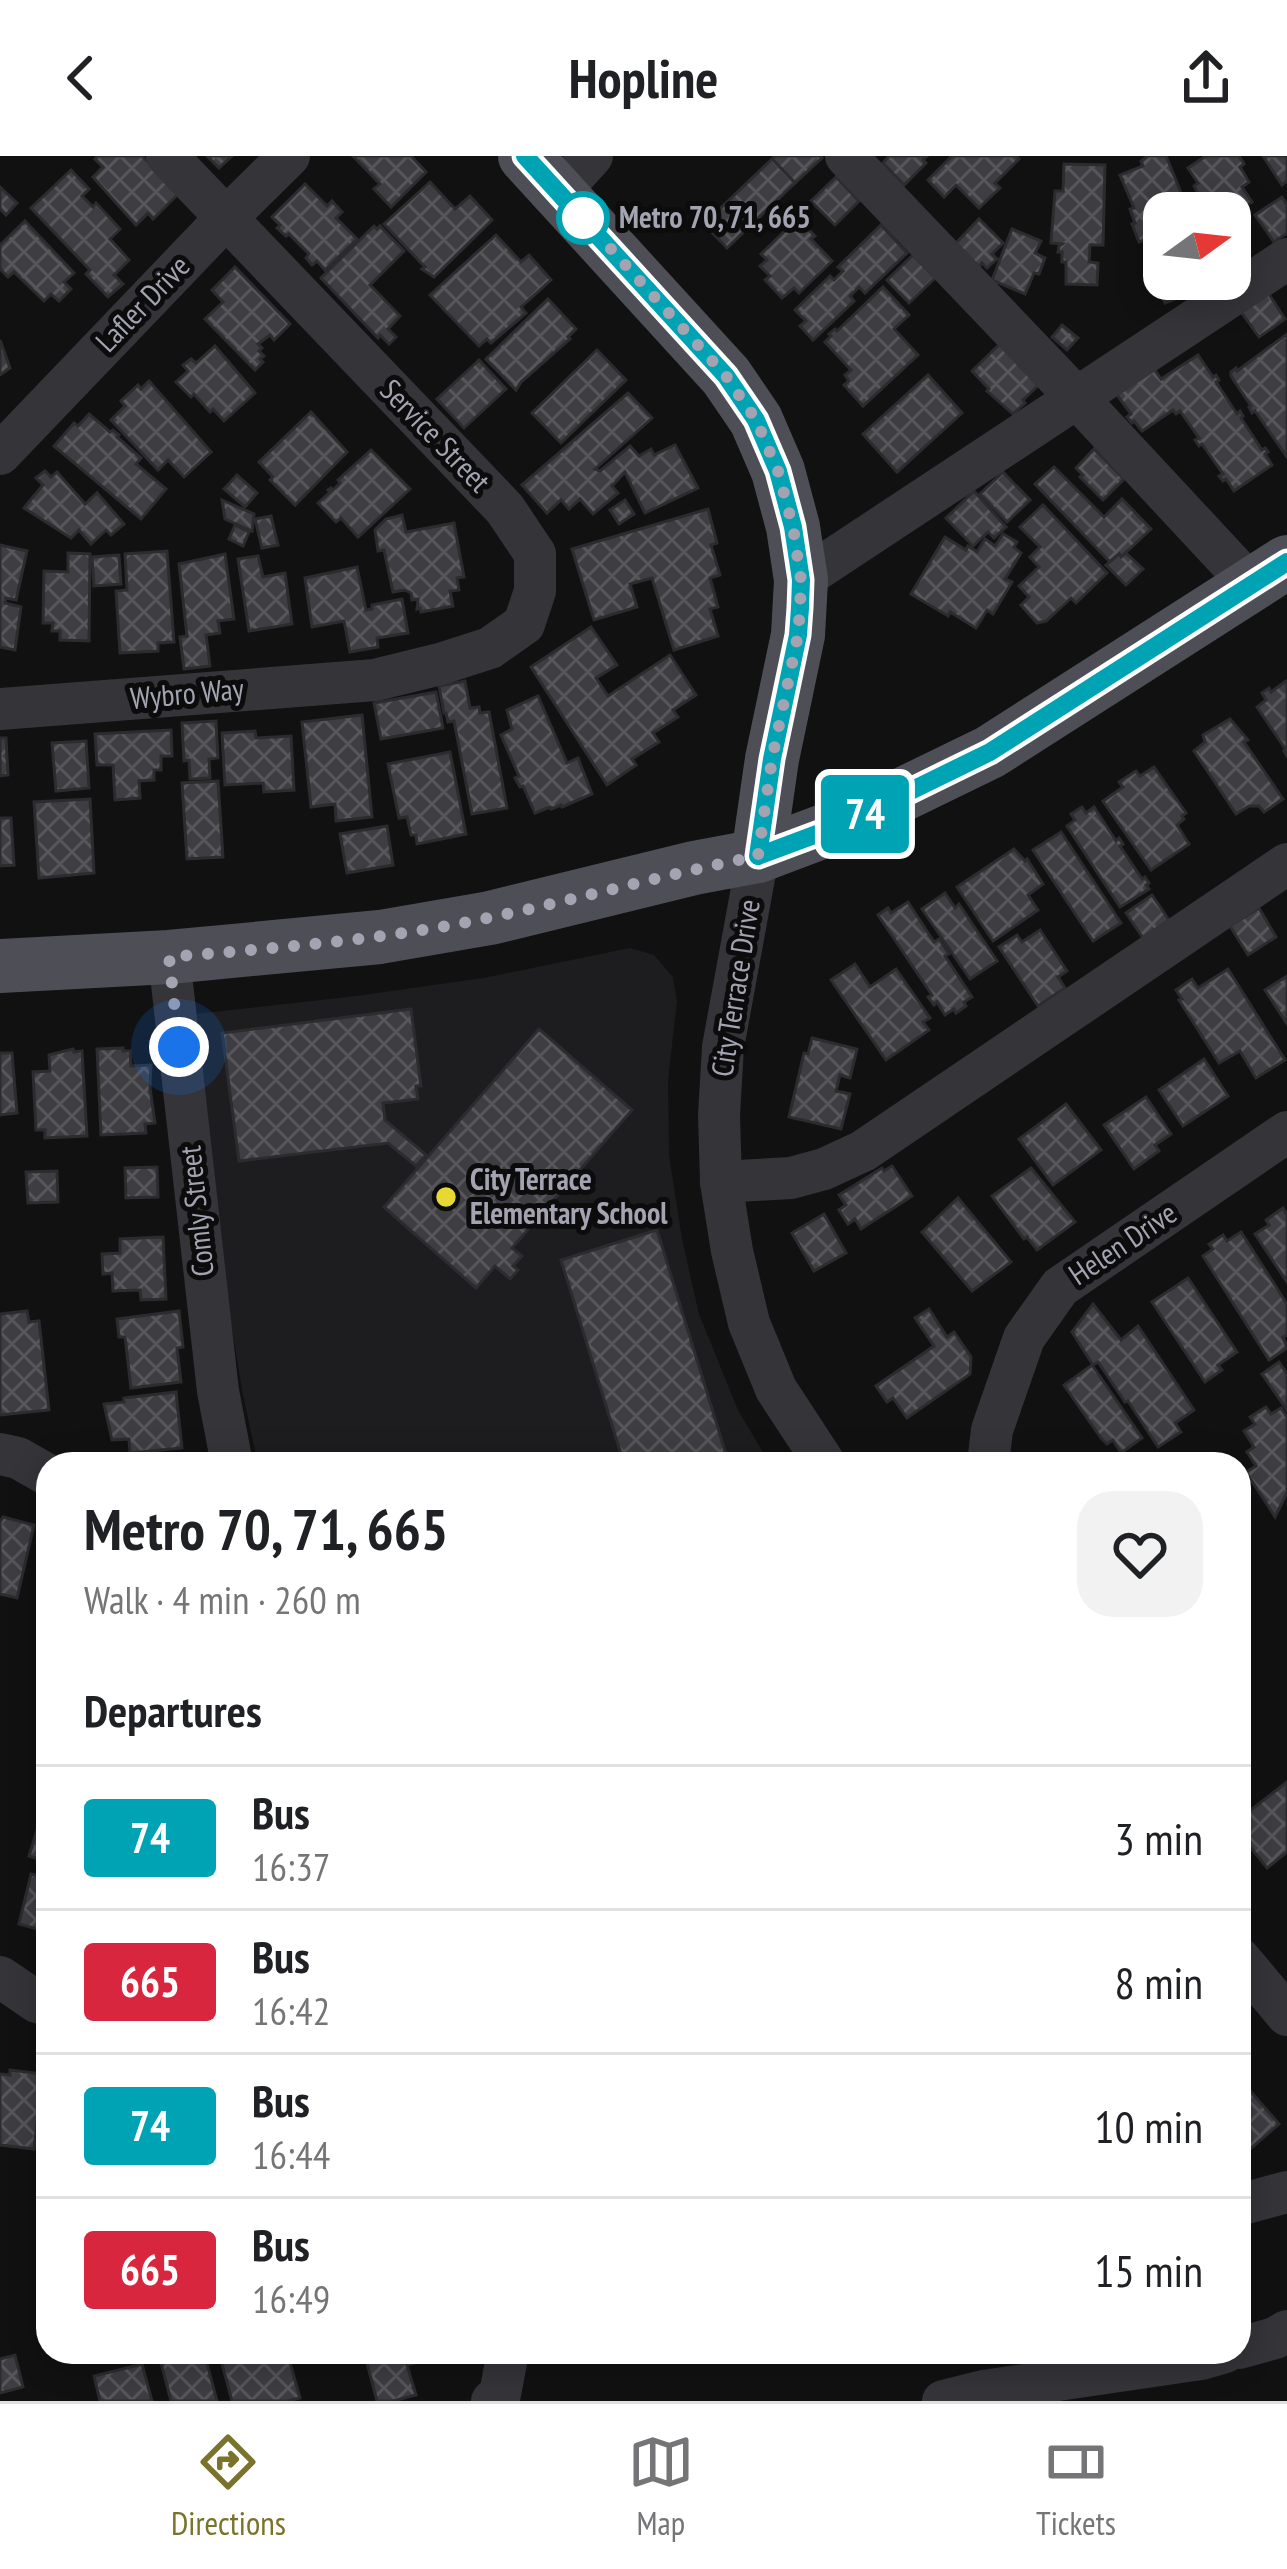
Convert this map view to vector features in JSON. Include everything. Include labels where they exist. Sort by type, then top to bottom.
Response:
[{"type":"main road","name":"City Terrace Drive","points":[[559,168],[726,376],[756,420],[778,471],[801,580],[798,635],[758,856]]},
{"type":"main road","points":[[0,966],[169,957],[380,937],[490,918],[758,856],[841,825],[990,752],[1269,574]]},
{"type":"street","name":"Service Street","points":[[166,156],[505,509],[535,554],[536,591],[524,624],[490,648],[375,680]]},
{"type":"street","name":"Lafler Drive","points":[[0,454],[289,156]]},
{"type":"street","points":[[846,156],[1077,398],[1269,574]]},
{"type":"street","points":[[801,580],[1287,259]]},
{"type":"street","name":"Wybro Way","points":[[0,709],[375,680]]},
{"type":"street","name":"City Terrace Drive","points":[[758,856],[724,1047],[718,1115],[721,1182],[749,1323],[776,1389],[817,1452]]},
{"type":"street","points":[[721,1182],[790,1178],[863,1151],[1287,864]]},
{"type":"street","name":"Comly Street","points":[[169,957],[218,1391],[230,1452]]},
{"type":"street","name":"Helen Drive","points":[[989,1452],[992,1430],[1024,1338],[1060,1287],[1287,1132]]},
{"type":"street","points":[[0,1454],[36,1468]]},
{"type":"street","points":[[1251,1972],[1287,2014]]},
{"type":"street","points":[[0,1977],[36,2001]]},
{"type":"street","points":[[1251,2202],[1287,2192]]},
{"type":"street","points":[[1251,2345],[1287,2331]]},
{"type":"street","points":[[496,2397],[505,2364]]},
{"type":"street","points":[[943,2401],[1167,2364]]},
{"type":"shaded area","name":"City Terrace Elementary School","points":[[630,948],[654,955],[673,977],[677,1001],[668,1080],[669,1155],[682,1239],[699,1314],[738,1410],[763,1452],[255,1452],[230,1316],[196,1014],[483,978]]},
{"type":"building","points":[[142,156],[179,193],[153,219],[148,213],[136,225],[93,177],[103,167],[95,159]]},
{"type":"building","points":[[207,156],[232,156],[219,168]]},
{"type":"building","points":[[353,156],[411,156],[426,172],[391,207],[374,189],[380,184]]},
{"type":"building","points":[[889,156],[927,156],[904,185],[883,163]]},
{"type":"building","points":[[952,156],[1019,159],[995,183],[1000,188],[979,208],[956,185],[944,197],[928,180]]},
{"type":"building","points":[[1166,156],[1181,192],[1143,192],[1143,240],[1139,242],[1132,224],[1130,209],[1134,208],[1120,175],[1143,166],[1141,161]]},
{"type":"building","points":[[1206,156],[1239,156],[1249,182],[1242,187],[1245,192],[1197,192],[1194,186],[1198,183],[1188,168]]},
{"type":"building","points":[[1263,156],[1287,156],[1287,181],[1282,185]]},
{"type":"building","points":[[822,158],[795,183],[772,159]]},
{"type":"building","points":[[772,159],[795,183],[727,248],[704,224]]},
{"type":"building","points":[[1064,164],[1105,165],[1103,245],[1090,245],[1089,262],[1098,263],[1097,285],[1066,284],[1066,262],[1058,252],[1062,244],[1051,243],[1055,191],[1063,191]]},
{"type":"building","points":[[71,170],[89,189],[82,196],[93,207],[96,203],[120,229],[110,239],[129,260],[114,275],[123,284],[108,297],[86,274],[90,270],[31,208]]},
{"type":"building","points":[[836,177],[859,201],[835,225],[811,201]]},
{"type":"building","points":[[430,182],[455,209],[470,196],[492,220],[434,277],[384,224]]},
{"type":"building","points":[[305,184],[327,206],[332,201],[342,212],[336,218],[357,239],[325,270],[317,261],[312,265],[306,258],[309,254],[277,228],[280,225],[272,217]]},
{"type":"building","points":[[0,187],[17,203],[6,215],[0,209]]},
{"type":"building","points":[[1282,197],[1287,205],[1287,233],[1274,242],[1255,215]]},
{"type":"building","points":[[979,219],[1003,243],[987,268],[982,263],[979,267],[956,243]]},
{"type":"building","points":[[25,221],[74,273],[64,282],[71,289],[59,301],[51,294],[44,301],[14,272],[8,277],[0,269],[0,245]]},
{"type":"building","points":[[794,222],[815,236],[811,239],[832,261],[799,293],[794,288],[782,298],[765,280],[770,276],[760,266],[767,260],[761,254]]},
{"type":"building","points":[[881,225],[907,253],[865,293],[859,287],[850,296],[854,301],[813,340],[800,326],[806,321],[795,310],[830,276],[834,280],[843,271],[838,267]]},
{"type":"building","points":[[374,226],[380,226],[404,251],[370,285],[400,316],[388,329],[396,337],[389,344],[321,278]]},
{"type":"building","points":[[1012,229],[1041,241],[1035,253],[1045,258],[1025,294],[992,280]]},
{"type":"building","points":[[496,235],[521,262],[529,255],[551,280],[521,307],[526,313],[491,343],[487,339],[479,346],[430,295]]},
{"type":"building","points":[[913,255],[935,278],[909,303],[887,280]]},
{"type":"building","points":[[235,267],[290,324],[274,340],[270,335],[258,344],[264,356],[255,370],[205,319],[223,302],[212,290]]},
{"type":"building","points":[[883,287],[909,315],[894,329],[918,355],[863,406],[844,385],[851,370],[825,342]]},
{"type":"building","points":[[1267,291],[1285,319],[1259,337],[1239,309]]},
{"type":"building","points":[[548,299],[576,329],[516,390],[486,359]]},
{"type":"building","points":[[1062,325],[1078,338],[1067,350],[1052,337]]},
{"type":"building","points":[[1287,334],[1287,457],[1252,413],[1231,372]]},
{"type":"building","points":[[0,340],[10,368],[0,375]]},
{"type":"building","points":[[1003,341],[1042,382],[1013,414],[972,371]]},
{"type":"building","points":[[215,346],[255,393],[224,421],[176,382],[188,371],[183,365],[191,359],[196,363]]},
{"type":"building","points":[[597,350],[626,380],[561,443],[532,413]]},
{"type":"building","points":[[1198,355],[1216,375],[1216,382],[1237,414],[1240,411],[1262,450],[1268,452],[1272,465],[1234,491],[1219,476],[1223,474],[1199,446],[1195,440],[1199,438],[1180,411],[1173,410],[1142,431],[1127,417],[1131,414],[1115,392],[1152,366],[1161,379]]},
{"type":"building","points":[[479,360],[506,389],[464,428],[437,399]]},
{"type":"building","points":[[928,375],[962,413],[897,472],[863,434]]},
{"type":"building","points":[[149,381],[211,452],[184,477],[168,460],[158,470],[111,420],[125,406],[121,401]]},
{"type":"building","points":[[628,393],[652,418],[595,469],[600,471],[630,446],[639,456],[675,445],[698,488],[645,513],[625,472],[612,486],[618,493],[593,514],[580,499],[569,509],[561,500],[547,513],[522,485]]},
{"type":"building","points":[[311,412],[347,452],[295,505],[259,462]]},
{"type":"building","points":[[89,414],[119,435],[141,458],[136,464],[166,489],[141,519],[54,446]]},
{"type":"building","points":[[1094,449],[1124,479],[1103,500],[1076,468]]},
{"type":"building","points":[[371,450],[410,489],[358,537],[318,503]]},
{"type":"building","points":[[1054,467],[1104,517],[1122,499],[1151,529],[1110,562],[1035,484]]},
{"type":"building","points":[[45,471],[51,477],[57,472],[85,504],[97,493],[124,524],[111,535],[106,530],[91,544],[79,530],[71,538],[24,508],[43,485],[36,478]]},
{"type":"building","points":[[1003,472],[1030,500],[1007,522],[980,494]]},
{"type":"building","points":[[237,475],[257,493],[245,507],[224,489]]},
{"type":"building","points":[[974,491],[1006,527],[994,538],[988,532],[973,546],[946,518]]},
{"type":"building","points":[[222,500],[254,514],[252,531],[225,519]]},
{"type":"building","points":[[625,500],[634,514],[619,524],[610,510]]},
{"type":"building","points":[[1043,505],[1107,573],[1076,603],[1071,598],[1046,621],[1037,623],[1021,605],[1029,597],[1019,586],[1039,567],[1030,557],[1040,547],[1020,527]]},
{"type":"building","points":[[708,509],[720,575],[710,578],[718,607],[710,609],[718,636],[674,650],[652,578],[630,584],[637,607],[594,620],[572,549]]},
{"type":"building","points":[[402,515],[406,532],[454,523],[464,577],[457,578],[459,590],[450,591],[453,606],[421,612],[411,593],[393,592],[375,530],[386,519]]},
{"type":"building","points":[[271,516],[278,545],[262,548],[255,519]]},
{"type":"building","points":[[235,525],[249,532],[243,546],[229,539]]},
{"type":"building","points":[[1003,534],[1017,542],[1014,547],[1021,553],[1005,579],[1012,582],[993,614],[987,610],[976,628],[911,594],[945,537],[977,552],[985,539],[995,546]]},
{"type":"building","points":[[0,545],[27,551],[16,600],[6,598],[5,603],[21,607],[15,650],[0,647]]},
{"type":"building","points":[[167,551],[174,642],[158,643],[158,651],[120,653],[116,591],[127,590],[125,554]]},
{"type":"building","points":[[68,553],[90,554],[89,641],[60,640],[60,631],[52,631],[53,623],[43,623],[44,571],[68,572]]},
{"type":"building","points":[[1126,553],[1143,569],[1126,585],[1106,565]]},
{"type":"building","points":[[225,554],[234,619],[218,621],[220,633],[206,635],[210,666],[184,669],[180,637],[187,636],[179,564]]},
{"type":"building","points":[[119,555],[121,584],[94,586],[92,557]]},
{"type":"building","points":[[258,556],[263,577],[285,573],[292,624],[249,631],[238,559]]},
{"type":"building","points":[[357,567],[366,610],[402,599],[408,633],[377,638],[378,647],[350,652],[344,621],[312,627],[305,578]]},
{"type":"building","points":[[591,627],[617,665],[596,678],[608,696],[670,655],[696,695],[673,710],[678,717],[653,733],[659,742],[632,759],[636,765],[607,785],[531,667]]},
{"type":"building","points":[[465,681],[470,708],[489,712],[507,808],[472,814],[454,721],[448,722],[444,713],[439,686]]},
{"type":"building","points":[[1286,681],[1287,756],[1257,707],[1266,700],[1262,693]]},
{"type":"building","points":[[436,692],[443,728],[381,739],[374,703]]},
{"type":"building","points":[[538,696],[567,763],[578,758],[592,794],[535,813],[515,778],[519,776],[501,735],[512,729],[507,710]]},
{"type":"building","points":[[362,715],[372,817],[336,821],[335,804],[311,807],[302,722]]},
{"type":"building","points":[[1230,719],[1283,799],[1264,812],[1259,806],[1249,806],[1236,814],[1194,751],[1205,742],[1203,735]]},
{"type":"building","points":[[216,721],[218,758],[209,759],[210,778],[190,779],[182,723]]},
{"type":"building","points":[[171,730],[172,756],[161,756],[161,770],[154,770],[154,780],[139,781],[140,798],[115,800],[113,765],[97,765],[95,734]]},
{"type":"building","points":[[255,731],[256,738],[291,736],[294,790],[264,792],[263,783],[225,785],[222,733]]},
{"type":"building","points":[[0,738],[6,738],[8,775],[0,776]]},
{"type":"building","points":[[86,741],[89,788],[56,791],[52,743]]},
{"type":"building","points":[[450,752],[466,834],[417,844],[407,817],[399,818],[388,764]]},
{"type":"building","points":[[1154,767],[1186,813],[1177,825],[1189,844],[1151,870],[1103,801],[1123,787],[1119,782]]},
{"type":"building","points":[[218,781],[223,857],[187,859],[182,783]]},
{"type":"building","points":[[90,799],[94,873],[39,878],[34,802]]},
{"type":"building","points":[[1082,807],[1086,813],[1094,807],[1149,883],[1149,889],[1120,907],[1067,826],[1075,820],[1071,814]]},
{"type":"building","points":[[0,818],[11,818],[14,865],[0,866]]},
{"type":"building","points":[[387,826],[393,865],[347,873],[340,834]]},
{"type":"building","points":[[1061,832],[1121,923],[1093,941],[1033,850]]},
{"type":"building","points":[[1014,849],[1027,859],[1043,884],[1028,895],[1038,910],[993,941],[957,887]]},
{"type":"building","points":[[945,893],[955,908],[959,904],[997,961],[970,979],[922,909]]},
{"type":"building","points":[[1152,895],[1169,920],[1143,938],[1126,913]]},
{"type":"building","points":[[908,902],[934,942],[939,939],[972,997],[956,1013],[954,1009],[945,1015],[937,1002],[934,1005],[878,915]]},
{"type":"building","points":[[1259,908],[1276,937],[1248,955],[1230,926]]},
{"type":"building","points":[[1040,930],[1067,971],[1058,977],[1065,988],[1038,1006],[999,947],[1017,935],[1022,942]]},
{"type":"building","points":[[855,964],[870,987],[896,969],[930,1018],[923,1022],[929,1030],[886,1060],[831,980]]},
{"type":"building","points":[[1228,969],[1285,1060],[1256,1078],[1240,1051],[1219,1063],[1176,990],[1192,979],[1198,988]]},
{"type":"building","points":[[1287,976],[1287,1024],[1265,990]]},
{"type":"building","points":[[411,1009],[421,1086],[416,1086],[418,1099],[383,1103],[385,1120],[426,1155],[416,1166],[388,1143],[239,1161],[222,1033]]},
{"type":"building","points":[[539,1029],[632,1110],[512,1248],[522,1256],[513,1266],[518,1270],[510,1279],[495,1266],[476,1288],[384,1207]]},
{"type":"building","points":[[812,1038],[857,1049],[850,1078],[840,1075],[836,1091],[850,1094],[841,1129],[789,1117]]},
{"type":"building","points":[[97,1049],[130,1051],[131,1066],[151,1065],[155,1123],[145,1124],[146,1133],[101,1135]]},
{"type":"building","points":[[82,1051],[87,1136],[45,1138],[45,1130],[36,1130],[33,1072],[50,1071],[49,1055]]},
{"type":"building","points":[[0,1053],[12,1053],[17,1113],[0,1115]]},
{"type":"building","points":[[1204,1059],[1228,1096],[1183,1126],[1159,1090]]},
{"type":"building","points":[[1146,1097],[1171,1134],[1155,1145],[1159,1151],[1134,1169],[1104,1125]]},
{"type":"building","points":[[1066,1104],[1101,1150],[1053,1185],[1019,1139]]},
{"type":"building","points":[[892,1166],[912,1196],[861,1229],[855,1219],[848,1224],[839,1210],[846,1205],[839,1195]]},
{"type":"building","points":[[157,1167],[158,1197],[126,1198],[125,1168]]},
{"type":"building","points":[[1031,1168],[1075,1222],[1037,1250],[992,1196]]},
{"type":"building","points":[[57,1171],[58,1202],[28,1203],[26,1172]]},
{"type":"building","points":[[958,1198],[1011,1262],[972,1291],[922,1232]]},
{"type":"building","points":[[1283,1208],[1287,1215],[1287,1282],[1255,1234]]},
{"type":"building","points":[[824,1214],[846,1253],[814,1271],[792,1233]]},
{"type":"building","points":[[657,1230],[725,1452],[620,1452],[561,1260]]},
{"type":"building","points":[[1241,1232],[1287,1304],[1287,1335],[1283,1337],[1287,1348],[1269,1360],[1203,1256],[1213,1249],[1209,1244],[1223,1235],[1227,1241]]},
{"type":"building","points":[[163,1237],[166,1299],[141,1300],[140,1290],[113,1291],[112,1273],[103,1274],[102,1254],[120,1253],[120,1239]]},
{"type":"building","points":[[1188,1278],[1237,1352],[1205,1382],[1152,1302]]},
{"type":"building","points":[[1093,1304],[1121,1340],[1138,1326],[1194,1410],[1175,1423],[1181,1432],[1158,1447],[1072,1332]]},
{"type":"building","points":[[929,1309],[947,1337],[954,1332],[971,1357],[970,1374],[907,1418],[893,1398],[887,1402],[876,1386],[934,1346],[915,1318]]},
{"type":"building","points":[[27,1311],[29,1322],[39,1321],[49,1410],[0,1415],[0,1314]]},
{"type":"building","points":[[179,1311],[181,1382],[131,1388],[125,1337],[119,1337],[117,1319]]},
{"type":"building","points":[[1279,1362],[1287,1374],[1287,1410],[1262,1374]]},
{"type":"building","points":[[1092,1365],[1142,1438],[1122,1452],[1113,1440],[1107,1444],[1064,1385]]},
{"type":"building","points":[[176,1392],[182,1448],[130,1452],[129,1439],[112,1440],[104,1404],[124,1402],[124,1398]]},
{"type":"building","points":[[1266,1407],[1271,1414],[1281,1408],[1287,1417],[1287,1493],[1275,1517],[1251,1480],[1251,1469],[1256,1466],[1247,1452],[1254,1447],[1244,1431],[1255,1424],[1250,1417]]},
{"type":"building","points":[[3,1517],[34,1525],[17,1598],[0,1594]]},
{"type":"building","points":[[1287,1782],[1287,1852],[1267,1868],[1251,1848],[1251,1810]]},
{"type":"building","points":[[31,1874],[36,1875],[36,1929],[19,1924]]},
{"type":"building","points":[[10,2070],[36,2073],[34,2149],[0,2145],[0,2074],[10,2075]]},
{"type":"building","points":[[1251,2092],[1279,2124],[1251,2148]]},
{"type":"building","points":[[15,2355],[23,2387],[0,2393],[0,2359]]},
{"type":"building","points":[[142,2364],[152,2401],[100,2401],[94,2376]]},
{"type":"building","points":[[161,2364],[207,2364],[217,2401],[171,2401]]},
{"type":"building","points":[[222,2364],[290,2364],[300,2398],[232,2401]]},
{"type":"building","points":[[367,2364],[411,2364],[407,2365],[416,2395],[377,2401]]},
{"type":"bus line","name":"74","points":[[525,156],[726,376],[756,420],[778,471],[793,527],[800,608],[758,856],[841,825],[990,752],[1287,562]]},
{"type":"place","name":"Metro 70, 71, 665","points":[[583,218]]},
{"type":"place","name":"City Terrace Elementary School","points":[[446,1197]]},
{"type":"route","points":[[179,1047],[169,957],[380,937],[490,918],[758,856],[800,608],[793,527],[778,471],[756,420],[726,376],[583,218]]}]
